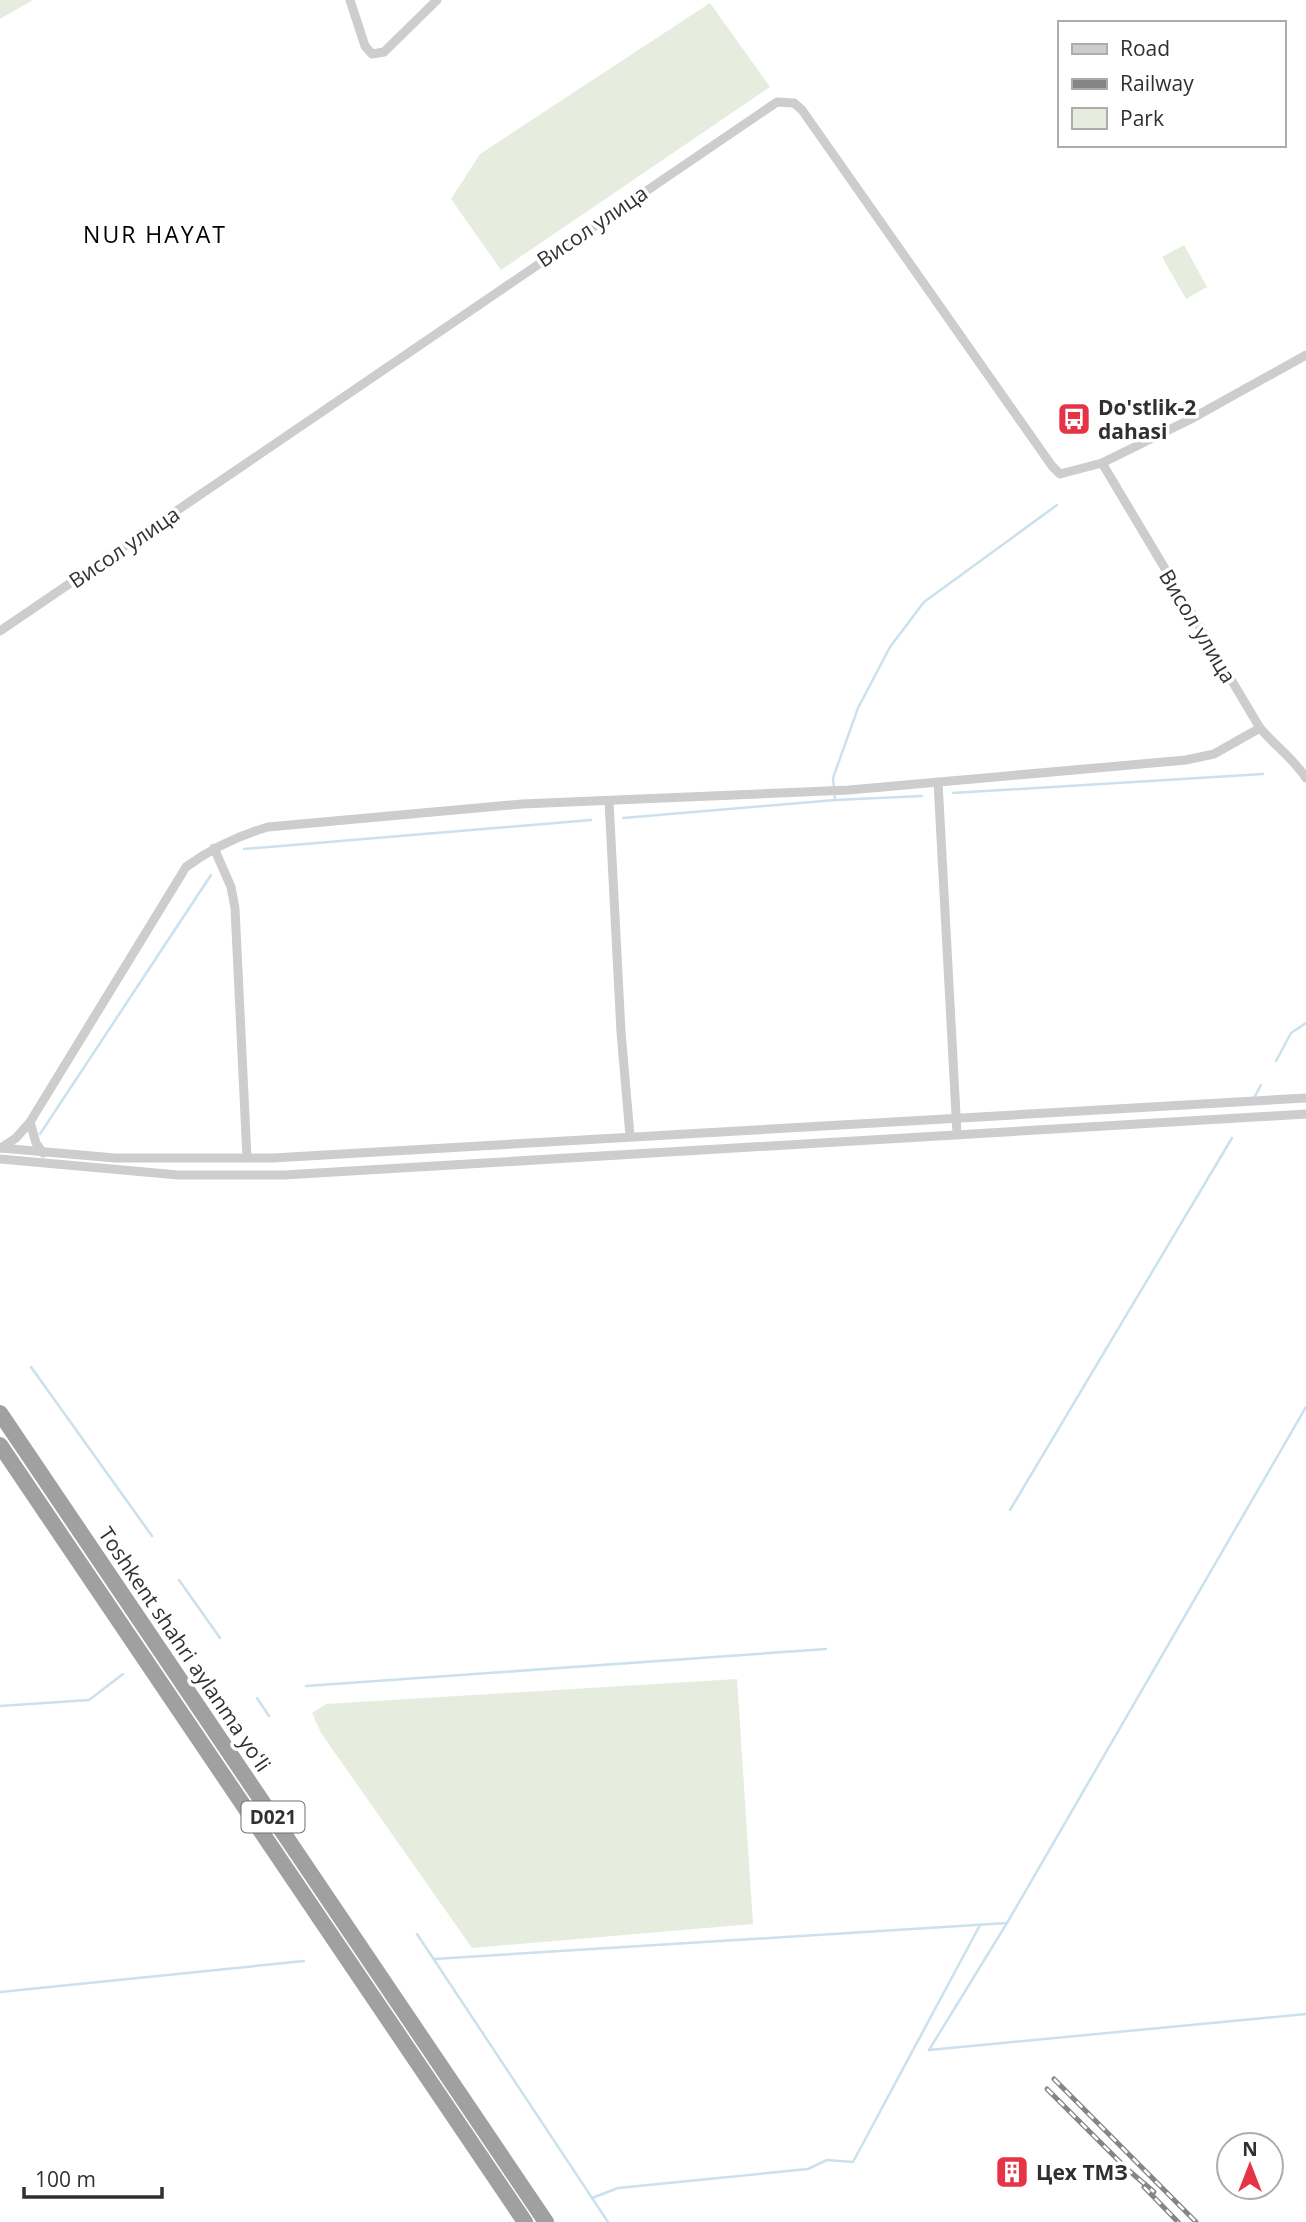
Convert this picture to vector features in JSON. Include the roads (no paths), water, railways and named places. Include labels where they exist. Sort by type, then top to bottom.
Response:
[{"type":"highway","name":"Toshkent shahri aylanma yoʻli","points":[[0,1413],[546,2222]]},
{"type":"highway","name":"Toshkent shahri aylanma yoʻli","points":[[0,1445],[525,2222]]},
{"type":"highway","points":[[29,1489],[39,1487],[44,1478]]},
{"type":"street","points":[[350,0],[365,46],[372,54],[384,51],[437,0]]},
{"type":"street","name":"Висол улица","points":[[0,631],[777,102],[794,103],[802,110],[1052,466],[1060,474],[1102,463],[1260,728],[1275,746],[1293,760],[1306,778]]},
{"type":"street","points":[[1102,463],[1191,419],[1306,355]]},
{"type":"street","points":[[0,1148],[16,1138],[30,1122],[186,867],[237,836],[268,827],[522,804],[834,791],[1201,758],[1214,754],[1260,728]]},
{"type":"street","points":[[939,782],[957,1133]]},
{"type":"street","points":[[609,801],[621,1032],[630,1136]]},
{"type":"street","points":[[214,848],[231,887],[235,908],[247,1158]]},
{"type":"street","points":[[0,1148],[153,1159],[247,1158],[1306,1098]]},
{"type":"street","points":[[0,1159],[178,1175],[227,1176],[1306,1114]]},
{"type":"street","points":[[30,1122],[36,1143],[43,1153]]},
{"type":"street","points":[[492,1146],[493,1162]]},
{"type":"waterway","points":[[835,800],[833,778],[858,708],[890,647],[924,602],[1057,505]]},
{"type":"waterway","points":[[953,793],[1263,774]]},
{"type":"waterway","points":[[623,818],[835,800],[922,796]]},
{"type":"waterway","points":[[244,849],[591,820]]},
{"type":"waterway","points":[[40,1134],[211,875]]},
{"type":"waterway","points":[[1276,1061],[1291,1033],[1306,1023]]},
{"type":"waterway","points":[[1255,1096],[1261,1085]]},
{"type":"waterway","points":[[1010,1510],[1232,1138]]},
{"type":"waterway","points":[[31,1367],[152,1536]]},
{"type":"waterway","points":[[929,2050],[1007,1923],[1306,1407]]},
{"type":"waterway","points":[[179,1580],[220,1638]]},
{"type":"waterway","points":[[306,1686],[826,1649]]},
{"type":"waterway","points":[[0,1706],[89,1700],[123,1674]]},
{"type":"waterway","points":[[257,1698],[269,1716]]},
{"type":"waterway","points":[[434,1959],[1007,1923]]},
{"type":"waterway","points":[[592,2198],[618,2188],[808,2169],[827,2160],[853,2162],[980,1925]]},
{"type":"waterway","points":[[417,1934],[608,2222]]},
{"type":"waterway","points":[[0,1992],[304,1961]]},
{"type":"waterway","points":[[929,2050],[1306,2014]]},
{"type":"railway","points":[[1054,2079],[1196,2222]]},
{"type":"railway","points":[[1047,2089],[1127,2169],[1154,2192]]},
{"type":"railway","points":[[1144,2187],[1178,2222]]},
{"type":"place","name":"Do'stlik-2 dahasi","points":[[1074,419]]},
{"type":"place","name":"Цех ТМЗ","points":[[1012,2172]]},
{"type":"district","name":"NUR HAYAT","points":[[155,234]]}]
